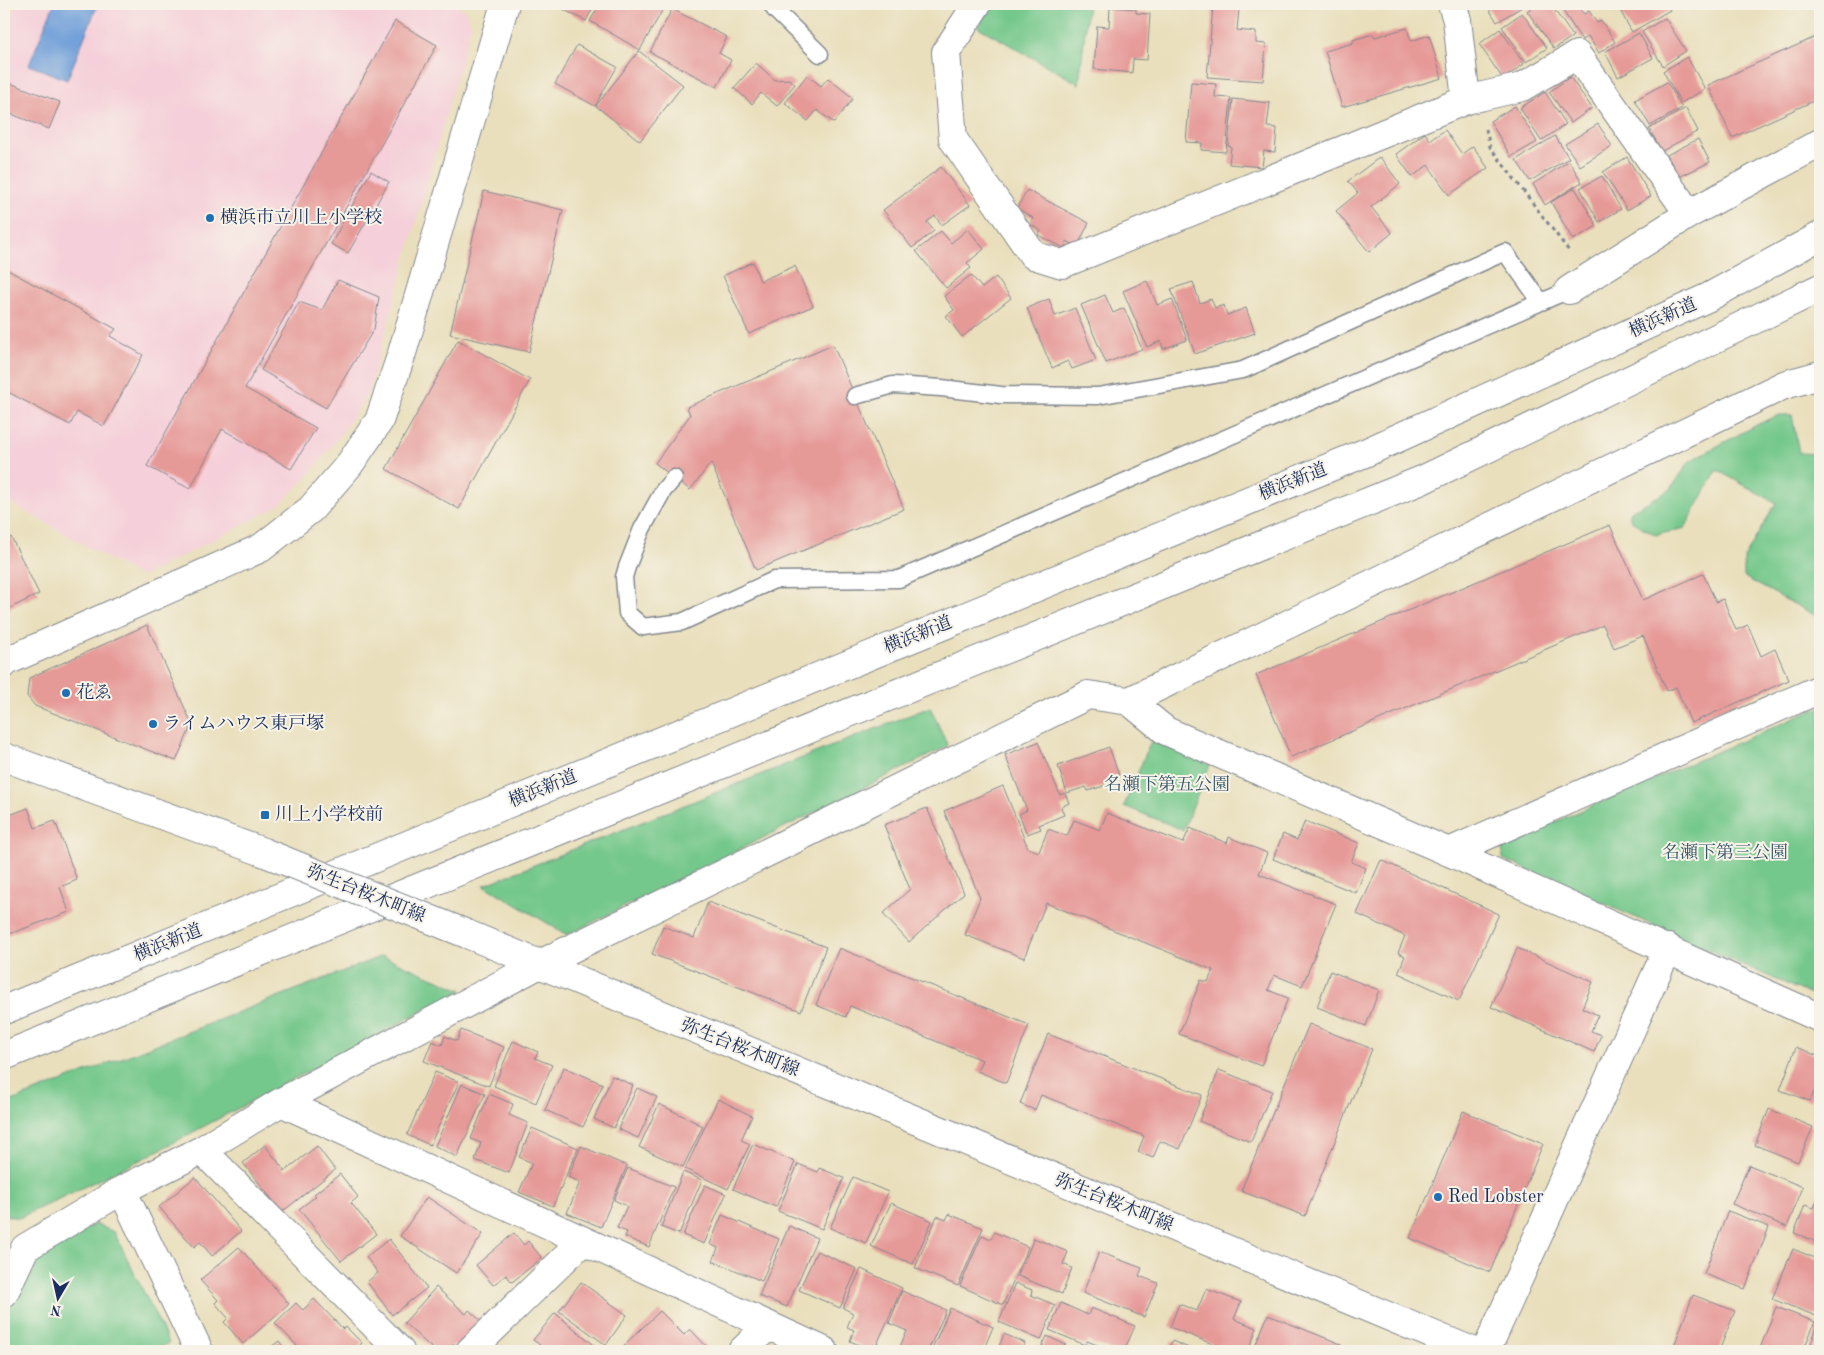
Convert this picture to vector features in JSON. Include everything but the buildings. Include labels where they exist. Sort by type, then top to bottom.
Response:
[{"type":"main road","points":[[977,4],[946,52],[952,139],[1033,255],[1062,264],[1466,100],[1522,87],[1577,55],[1689,214]]},
{"type":"main road","points":[[1452,4],[1457,20],[1466,100]]},
{"type":"main road","points":[[4,664],[261,548],[311,509],[349,465],[379,421],[402,353],[498,7]]},
{"type":"main road","points":[[1569,290],[1689,214],[1820,143]]},
{"type":"main road","name":"横浜新道","points":[[4,1010],[1367,452],[1709,297],[1820,236]]},
{"type":"main road","points":[[4,1056],[1422,480],[1820,288]]},
{"type":"main road","points":[[1129,701],[1784,385],[1820,375]]},
{"type":"main road","points":[[1449,852],[1820,689]]},
{"type":"main road","points":[[4,1293],[25,1248],[122,1190],[202,1150],[281,1102],[538,965],[1088,695],[1129,701],[1166,730],[1668,948],[1820,1018]]},
{"type":"main road","name":"弥生台桜木町線","points":[[4,756],[263,852],[467,934],[1472,1351]]},
{"type":"main road","points":[[1486,1351],[1668,948]]},
{"type":"main road","points":[[281,1102],[824,1351]]},
{"type":"main road","points":[[202,1150],[400,1351]]},
{"type":"main road","points":[[122,1190],[200,1351]]},
{"type":"main road","points":[[470,1351],[583,1241]]},
{"type":"main road","points":[[742,1351],[768,1326]]},
{"type":"lane","points":[[771,4],[820,54]]},
{"type":"lane","points":[[856,396],[893,386],[941,388],[1001,395],[1098,396],[1242,370],[1505,252],[1541,302]]},
{"type":"lane","points":[[674,478],[663,491],[642,530],[624,577],[627,612],[643,627],[682,622],[774,580],[899,579],[1569,290]]},
{"type":"path","points":[[1485,124],[1490,147],[1571,254]]},
{"type":"shaded area","name":"横浜市立川上小学校","points":[[16,4],[453,4],[466,11],[471,25],[369,391],[339,437],[310,474],[279,506],[141,577],[4,499],[4,45]]},
{"type":"green space","points":[[992,4],[1088,4],[1079,84],[978,27]]},
{"type":"green space","points":[[1779,415],[1792,415],[1799,453],[1820,454],[1820,618],[1744,577],[1744,558],[1776,503],[1717,470],[1685,528],[1656,535],[1631,521],[1629,512],[1670,490],[1690,461],[1754,426]]},
{"type":"green space","points":[[930,707],[948,746],[567,935],[484,885]]},
{"type":"green space","name":"名瀬下第三公園","points":[[1820,707],[1820,999],[1503,859],[1502,845]]},
{"type":"green space","name":"名瀬下第五公園","points":[[1151,741],[1210,765],[1183,830],[1124,806]]},
{"type":"green space","points":[[382,956],[462,990],[146,1157],[19,1218],[4,1215],[4,1104]]},
{"type":"green space","points":[[95,1224],[114,1232],[169,1343],[152,1351],[4,1351],[4,1306],[26,1260]]},
{"type":"water","points":[[54,4],[98,4],[67,80],[29,65]]},
{"type":"place","name":"横浜市立川上小学校","points":[[210,218]]},
{"type":"place","name":"花ゑ","points":[[66,693]]},
{"type":"place","name":"ライムハウス東戸塚","points":[[153,724]]},
{"type":"place","name":"川上小学校前","points":[[265,815]]},
{"type":"place","name":"Red Lobster","points":[[1438,1197]]}]
